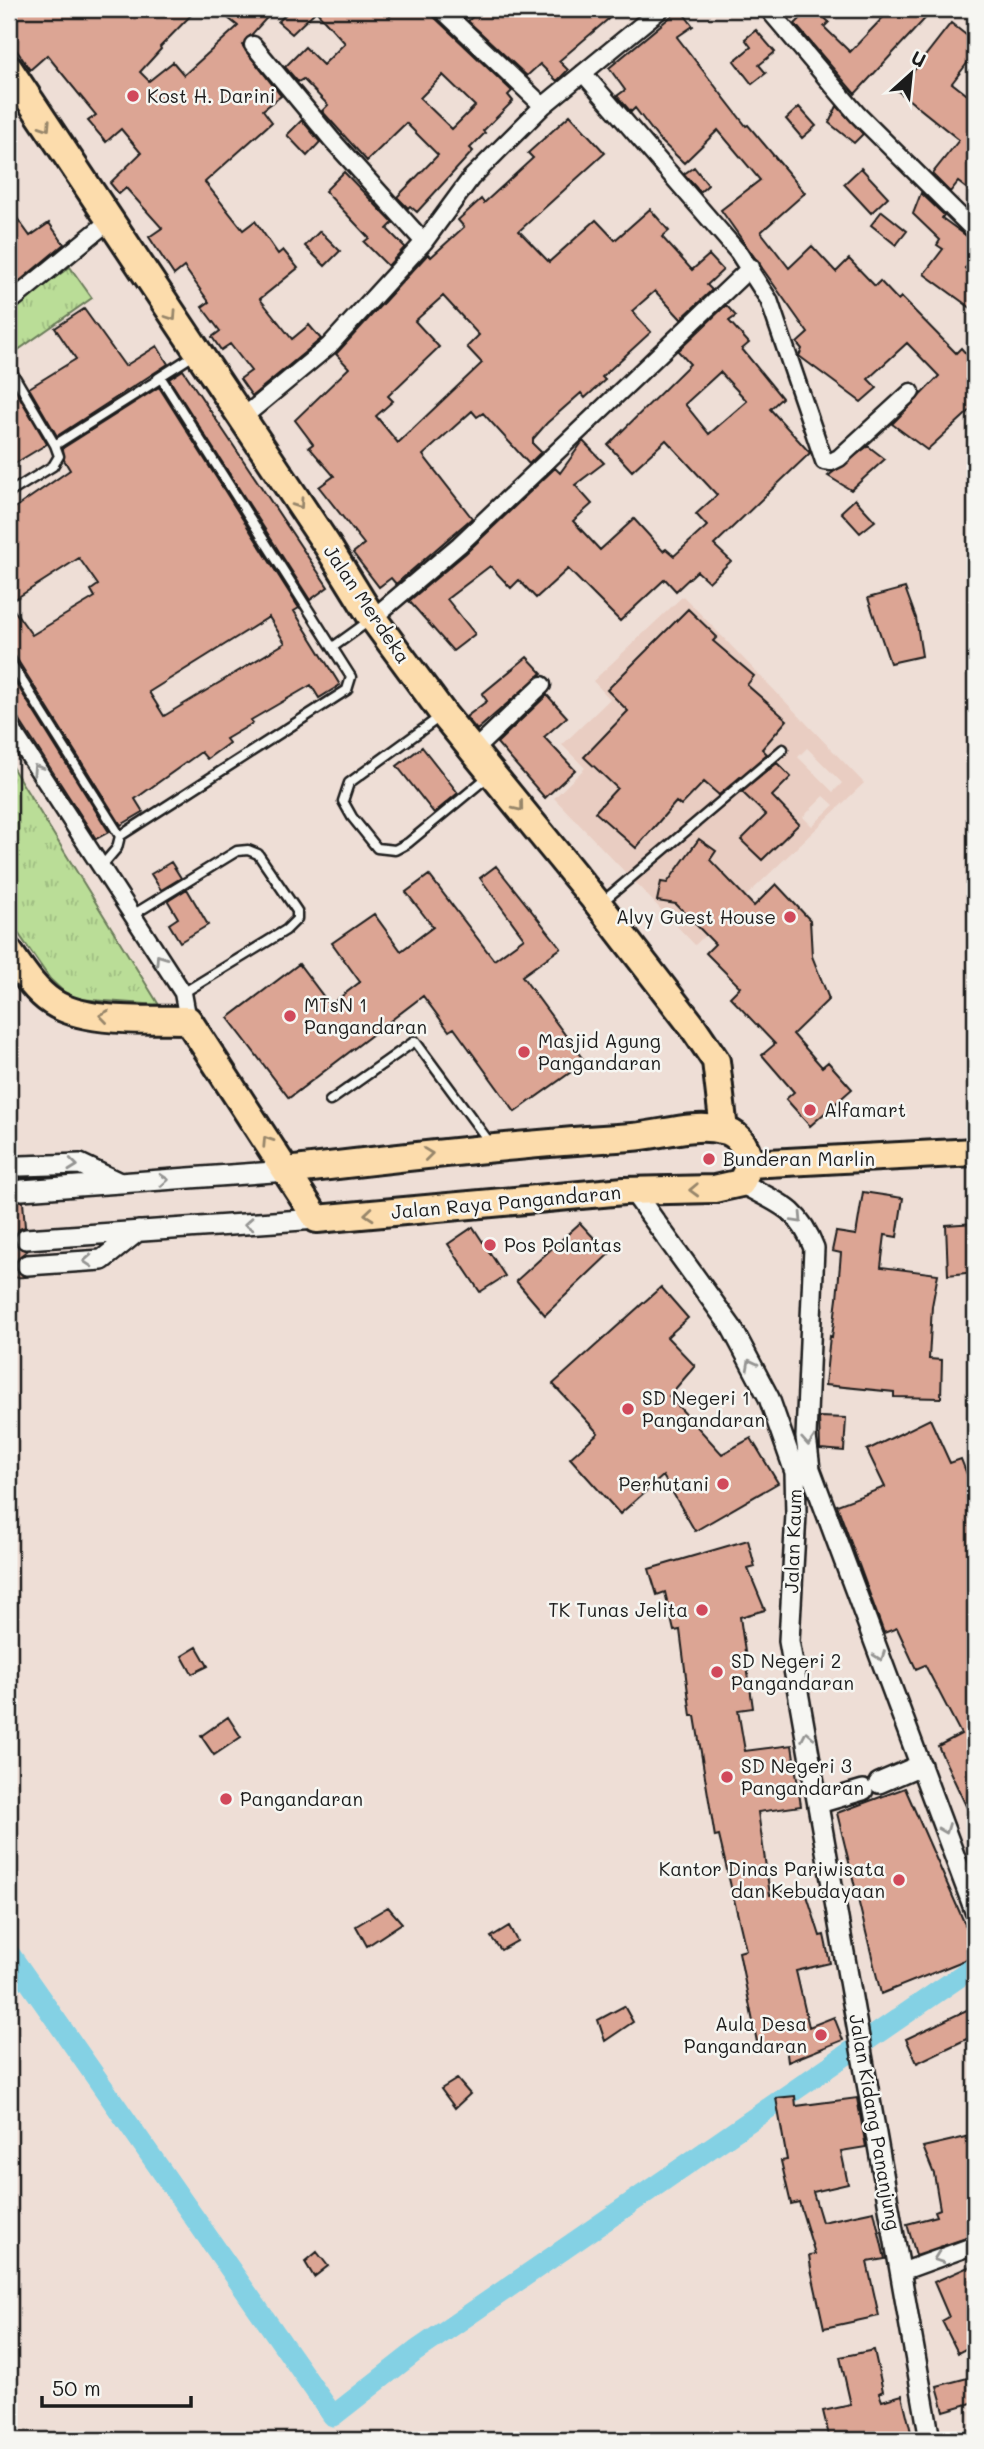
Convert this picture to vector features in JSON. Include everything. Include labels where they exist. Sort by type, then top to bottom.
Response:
[{"type":"highway","name":"Jalan Merdeka","points":[[9,69],[374,617],[444,715],[599,905],[716,1061],[724,1130]]},
{"type":"highway","points":[[9,952],[34,986],[60,1006],[121,1018],[188,1020],[317,1219]]},
{"type":"highway","points":[[287,1171],[492,1146],[651,1135],[694,1128],[724,1130],[741,1140],[745,1174]]},
{"type":"highway","name":"Jalan Raya Pangandaran","points":[[317,1219],[633,1191],[714,1189],[745,1174],[975,1152]]},
{"type":"street","points":[[441,9],[543,106]]},
{"type":"street","points":[[241,419],[329,346],[424,242],[471,178],[543,106],[661,9]]},
{"type":"street","points":[[768,9],[857,114],[975,230]]},
{"type":"street","points":[[253,45],[332,140],[424,242]]},
{"type":"street","points":[[583,73],[751,267],[769,300],[824,461],[831,463],[839,458],[911,392]]},
{"type":"street","points":[[9,303],[109,221]]},
{"type":"street","points":[[374,617],[459,545],[751,267]]},
{"type":"street","points":[[473,751],[542,685]]},
{"type":"street","points":[[9,725],[183,993],[188,1020]]},
{"type":"street","points":[[21,1166],[80,1164],[122,1183]]},
{"type":"street","points":[[22,1189],[287,1171]]},
{"type":"street","name":"Jalan Kaum","points":[[745,1174],[795,1213],[805,1224],[814,1248],[807,1437],[810,1469],[975,1911]]},
{"type":"street","name":"Jalan Kaum","points":[[633,1191],[732,1328],[769,1398],[795,1472],[796,1514],[789,1641],[819,1803]]},
{"type":"street","name":"Jalan Raya Pangandaran","points":[[26,1239],[317,1219]]},
{"type":"street","points":[[27,1265],[102,1260],[138,1231]]},
{"type":"street","points":[[819,1803],[871,1786],[921,1765]]},
{"type":"street","name":"Jalan Kidang Pananjung","points":[[819,1803],[930,2440]]},
{"type":"street","points":[[901,2272],[975,2245]]},
{"type":"lane","points":[[55,445],[197,353]]},
{"type":"lane","points":[[9,367],[59,456],[53,466],[9,493]]},
{"type":"lane","points":[[100,868],[117,848],[120,836],[347,690],[351,677],[165,380],[158,378]]},
{"type":"lane","points":[[333,646],[374,617]]},
{"type":"lane","points":[[9,660],[120,836]]},
{"type":"lane","points":[[444,715],[349,783],[343,801],[368,838],[377,848],[394,849],[408,843],[492,774]]},
{"type":"lane","points":[[599,905],[783,749]]},
{"type":"lane","points":[[131,916],[237,851],[248,850],[258,855],[297,911],[297,919],[286,929],[183,993]]},
{"type":"lane","points":[[330,1101],[415,1041],[492,1146]]},
{"type":"shaded area","points":[[683,596],[864,783],[695,945],[554,798],[585,768],[562,745],[610,699],[593,681]],"holes":[[[687,609],[716,637],[692,661],[664,633]],[[660,635],[702,676],[621,704],[607,689]],[[726,653],[754,677],[706,731]],[[751,689],[787,720],[720,796],[685,764]],[[676,719],[645,784],[672,807],[636,848],[596,812]],[[807,748],[842,783],[833,792],[798,757]],[[781,767],[790,777],[759,809],[749,799]],[[824,796],[834,805],[812,826],[803,817]],[[778,803],[799,824],[762,860],[741,839]],[[723,873],[741,892],[684,912]],[[661,882],[698,889],[657,901]]]},
{"type":"green space","points":[[70,267],[92,298],[18,350],[9,336],[9,310]]},
{"type":"green space","points":[[9,762],[159,1005],[78,999],[65,993],[50,979],[9,920]]},
{"type":"building","points":[[9,9],[197,9],[140,72],[149,81],[173,62],[184,75],[238,26],[228,18],[240,9],[252,12],[256,9],[273,11],[242,45],[281,96],[263,110],[272,122],[205,182],[243,230],[255,221],[278,254],[283,250],[298,268],[260,299],[292,339],[309,325],[321,339],[252,396],[240,379],[251,371],[230,344],[221,350],[212,337],[220,331],[202,307],[209,302],[184,267],[174,275],[149,237],[162,228],[126,188],[119,194],[110,183],[141,153],[121,129],[106,142],[88,121],[96,115],[47,55],[30,70],[9,39]]},
{"type":"building","points":[[291,9],[384,9],[390,16],[397,9],[431,9],[434,17],[512,91],[508,95],[513,101],[483,131],[485,133],[470,148],[473,151],[417,212],[410,206],[408,208],[397,197],[438,155],[406,123],[367,161],[322,111],[328,105],[303,79],[298,82],[285,67],[305,47],[323,65],[345,43],[316,11],[292,34],[278,22]],"holes":[[[443,75],[475,106],[452,129],[420,98]]]},
{"type":"building","points":[[481,9],[620,9],[559,61],[568,70],[557,81],[540,64],[527,76],[468,21]]},
{"type":"building","points":[[680,9],[693,26],[677,37],[746,126],[748,125],[805,193],[761,232],[789,268],[812,246],[836,272],[849,259],[875,286],[880,281],[898,300],[901,297],[956,353],[961,348],[975,364],[975,406],[927,450],[892,424],[939,376],[907,343],[868,379],[877,388],[861,402],[799,356],[802,349],[797,343],[808,333],[721,210],[760,180],[718,130],[684,163],[658,138],[635,108],[631,112],[617,96],[625,90],[609,68]]},
{"type":"building","points":[[810,9],[815,9],[829,22],[824,27],[850,52],[891,9],[934,9],[855,94],[795,24]]},
{"type":"building","points":[[951,23],[975,42],[975,53],[952,83],[975,101],[975,195],[958,182],[950,192],[932,174],[959,140],[898,91]]},
{"type":"building","points":[[756,30],[775,52],[759,65],[766,73],[752,84],[734,61],[751,47],[745,39]]},
{"type":"building","points":[[837,106],[863,134],[854,143],[829,123]]},
{"type":"building","points":[[799,107],[816,126],[802,138],[786,119]]},
{"type":"building","points":[[570,115],[605,153],[519,231],[549,262],[596,220],[615,240],[650,209],[669,231],[662,237],[692,270],[709,255],[723,270],[707,285],[712,290],[681,319],[655,291],[632,311],[651,332],[602,377],[605,380],[585,398],[581,393],[547,423],[533,439],[533,444],[541,452],[529,464],[483,413],[477,417],[472,411],[423,455],[472,518],[396,584],[391,578],[379,587],[353,553],[364,544],[319,487],[334,476],[309,447],[313,444],[295,420],[349,368],[336,354],[428,254],[431,257],[464,227],[458,220],[481,199],[484,203],[533,158],[528,153]],"holes":[[[443,296],[479,335],[467,347],[482,363],[398,443],[376,416],[393,401],[388,396],[439,347],[415,321]]]},
{"type":"building","points":[[302,120],[320,142],[307,156],[287,135]]},
{"type":"building","points":[[694,167],[708,185],[700,192],[684,174]]},
{"type":"building","points":[[861,168],[888,197],[871,213],[844,184]]},
{"type":"building","points":[[344,172],[393,223],[387,229],[405,247],[388,266],[364,242],[369,238],[325,191]]},
{"type":"building","points":[[921,193],[944,215],[942,218],[975,242],[975,259],[965,268],[975,279],[975,311],[924,274],[943,249],[937,245],[940,240],[913,214]]},
{"type":"building","points":[[9,207],[30,236],[49,223],[64,244],[9,290]]},
{"type":"building","points":[[882,211],[907,231],[896,245],[871,225]]},
{"type":"building","points":[[320,231],[340,251],[325,266],[305,246]]},
{"type":"building","points":[[726,305],[736,316],[729,321],[749,343],[742,349],[782,398],[770,409],[810,453],[714,545],[731,561],[709,582],[697,571],[676,591],[665,579],[620,621],[568,569],[536,598],[519,580],[511,588],[490,566],[447,599],[475,634],[453,651],[409,601],[466,553],[555,468],[560,473],[583,441],[604,463],[575,485],[592,504],[573,521],[600,550],[634,519],[663,551],[666,549],[674,556],[707,526],[696,514],[717,495],[666,440],[632,471],[608,445],[690,364],[678,351]],"holes":[[[720,372],[747,401],[709,434],[685,404]]]},
{"type":"building","points":[[84,309],[125,366],[157,346],[168,364],[57,436],[29,388],[76,359],[55,328]]},
{"type":"building","points":[[183,370],[328,587],[310,600],[169,379]]},
{"type":"building","points":[[9,379],[47,444],[9,467]]},
{"type":"building","points":[[159,387],[299,608],[294,611],[340,685],[319,698],[311,685],[251,720],[253,723],[226,739],[229,743],[207,759],[201,752],[135,799],[143,812],[121,825],[15,656],[9,654],[9,603],[9,512],[70,470],[64,460],[63,448]],"holes":[[[79,558],[98,585],[91,590],[95,597],[32,635],[9,603]],[[269,617],[285,643],[164,716],[149,692]]]},
{"type":"building","points":[[868,446],[885,459],[851,490],[828,476]]},
{"type":"building","points":[[855,499],[875,521],[860,533],[841,512]]},
{"type":"building","points":[[905,588],[916,618],[922,656],[890,663],[868,598]]},
{"type":"building","points":[[688,609],[717,637],[713,641],[754,676],[747,685],[787,720],[762,749],[767,754],[719,795],[704,782],[681,806],[676,802],[636,848],[595,812],[617,788],[584,757],[628,711],[607,690]]},
{"type":"building","points":[[527,657],[542,673],[477,730],[466,717],[487,701],[482,694]]},
{"type":"building","points":[[9,672],[109,832],[96,839],[9,704]]},
{"type":"building","points":[[547,695],[567,717],[544,737],[575,770],[545,798],[497,743]]},
{"type":"building","points":[[422,747],[458,793],[434,813],[397,766]]},
{"type":"building","points":[[777,763],[791,777],[772,796],[799,824],[762,860],[741,840],[766,815],[742,792]]},
{"type":"building","points":[[699,839],[716,851],[710,860],[754,906],[776,884],[810,920],[812,956],[829,999],[793,1034],[822,1067],[828,1062],[852,1089],[810,1126],[786,1099],[794,1092],[762,1055],[775,1044],[730,997],[740,987],[706,953],[715,944],[676,904],[657,901],[661,882],[667,883]]},
{"type":"building","points":[[171,862],[181,878],[161,890],[151,874]]},
{"type":"building","points":[[496,866],[561,948],[522,976],[585,1062],[515,1112],[454,1028],[449,1031],[423,996],[289,1098],[228,1018],[299,964],[330,1005],[360,982],[332,943],[374,914],[401,951],[433,927],[406,892],[429,875],[494,960],[524,938],[480,878]]},
{"type":"building","points":[[187,889],[208,925],[180,942],[169,924],[178,918],[168,901]]},
{"type":"building","points":[[9,1170],[20,1178],[11,1184],[10,1190],[12,1197],[23,1202],[25,1227],[19,1229],[14,1239],[16,1246],[27,1251],[16,1259],[15,1265],[17,1272],[26,1277],[9,1278]]},
{"type":"building","points":[[863,1192],[903,1198],[897,1237],[885,1235],[881,1267],[938,1274],[932,1306],[929,1359],[942,1360],[941,1398],[894,1397],[894,1392],[825,1385],[841,1253],[832,1251],[836,1232],[856,1235]]},
{"type":"building","points":[[580,1223],[609,1254],[545,1315],[516,1281]]},
{"type":"building","points":[[975,1223],[975,1272],[948,1275],[946,1225]]},
{"type":"building","points":[[473,1227],[505,1276],[480,1292],[448,1244]]},
{"type":"building","name":"SD Negeri 1 Pangandaran","points":[[661,1287],[688,1318],[667,1337],[695,1366],[669,1396],[722,1454],[751,1438],[778,1483],[695,1531],[663,1476],[620,1514],[570,1458],[598,1433],[553,1384]]},
{"type":"building","points":[[819,1417],[846,1418],[844,1451],[820,1449]]},
{"type":"building","points":[[930,1419],[950,1463],[961,1459],[975,1495],[975,1825],[938,1746],[961,1734],[925,1665],[916,1669],[897,1628],[884,1633],[837,1505],[885,1487],[867,1450]]},
{"type":"building","points":[[748,1540],[755,1567],[748,1569],[765,1610],[740,1617],[753,1708],[738,1710],[745,1751],[792,1745],[801,1806],[758,1812],[770,1895],[804,1886],[820,1936],[824,1935],[830,1963],[796,1971],[809,2027],[834,2017],[843,2040],[788,2062],[786,2046],[759,2052],[739,1952],[746,1950],[719,1836],[715,1837],[695,1716],[691,1716],[680,1630],[674,1631],[665,1592],[657,1595],[649,1569]]},
{"type":"building","points":[[197,1647],[208,1666],[192,1674],[182,1656]]},
{"type":"building","points":[[228,1717],[241,1737],[214,1755],[201,1736]]},
{"type":"building","name":"Kantor Dinas Pariwisata dan Kebudayaan","points":[[905,1788],[975,1947],[975,1956],[881,1994],[837,1813]]},
{"type":"building","points":[[388,1907],[402,1923],[367,1946],[356,1926]]},
{"type":"building","points":[[509,1926],[517,1941],[501,1950],[491,1937]]},
{"type":"building","points":[[624,2006],[633,2022],[605,2041],[598,2020]]},
{"type":"building","points":[[975,2006],[975,2035],[917,2063],[906,2039]]},
{"type":"building","points":[[457,2079],[470,2094],[455,2108],[441,2089]]},
{"type":"building","points":[[795,2096],[796,2106],[857,2098],[866,2147],[841,2151],[848,2184],[813,2192],[822,2222],[874,2211],[885,2259],[867,2262],[879,2316],[824,2328],[809,2255],[815,2254],[799,2202],[791,2204],[781,2161],[787,2160],[776,2098]]},
{"type":"building","points":[[975,2135],[975,2153],[971,2154],[975,2174],[975,2235],[916,2255],[907,2224],[937,2216],[935,2211],[940,2209],[934,2174],[923,2147]]},
{"type":"building","points":[[317,2252],[328,2266],[314,2277],[305,2262]]},
{"type":"building","points":[[975,2264],[975,2344],[958,2353],[942,2321],[949,2317],[934,2282]]},
{"type":"building","points":[[874,2350],[883,2391],[879,2393],[882,2401],[902,2395],[911,2432],[830,2440],[823,2411],[851,2405],[840,2357]]},
{"type":"building","points":[[975,2376],[975,2402],[944,2411],[937,2386]]},
{"type":"waterway","points":[[9,1953],[333,2416],[416,2351],[975,1966]]},
{"type":"tunnel","points":[[9,1241],[26,1239]]},
{"type":"tunnel","points":[[9,1266],[27,1265]]},
{"type":"place","name":"Kost H. Darini","points":[[133,96]]},
{"type":"place","name":"Alvy Guest House","points":[[790,917]]},
{"type":"place","name":"MTsN 1 Pangandaran","points":[[290,1016]]},
{"type":"place","name":"Masjid Agung Pangandaran","points":[[524,1052]]},
{"type":"place","name":"Alfamart","points":[[810,1110]]},
{"type":"place","name":"Bunderan Marlin","points":[[709,1159]]},
{"type":"place","name":"Pos Polantas","points":[[490,1245]]},
{"type":"place","name":"SD Negeri 1 Pangandaran","points":[[628,1409]]},
{"type":"place","name":"Perhutani","points":[[723,1484]]},
{"type":"place","name":"TK Tunas Jelita","points":[[702,1610]]},
{"type":"place","name":"SD Negeri 2 Pangandaran","points":[[717,1672]]},
{"type":"place","name":"SD Negeri 3 Pangandaran","points":[[727,1777]]},
{"type":"place","name":"Pangandaran","points":[[226,1799]]},
{"type":"place","name":"Kantor Dinas Pariwisata dan Kebudayaan","points":[[899,1880]]},
{"type":"place","name":"Aula Desa Pangandaran","points":[[821,2035]]}]
